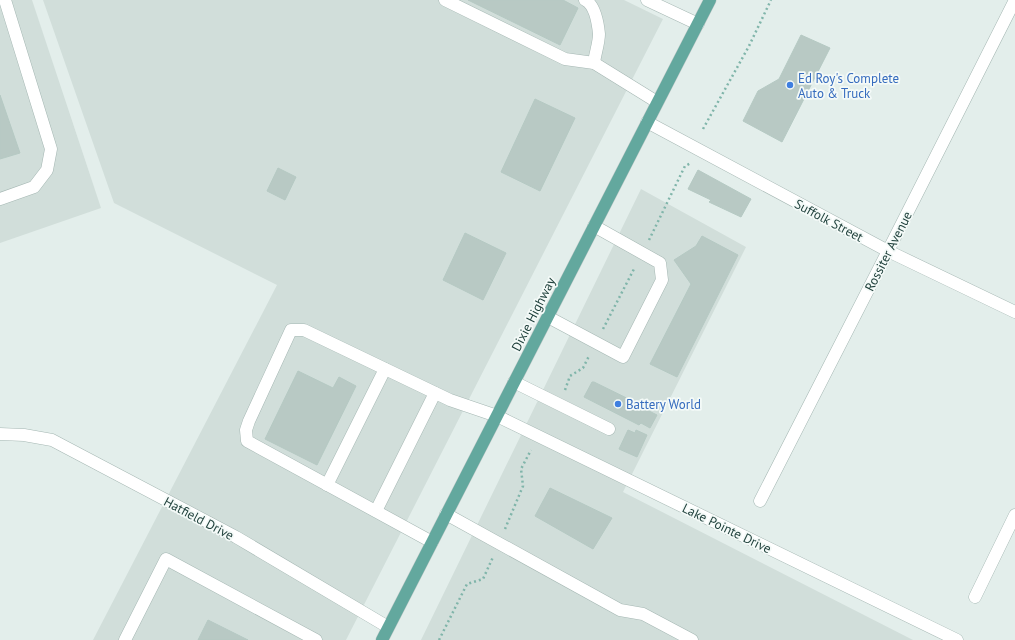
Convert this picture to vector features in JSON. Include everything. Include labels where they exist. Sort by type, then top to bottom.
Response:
[{"type":"main road","name":"Dixie Highway","points":[[382,640],[710,0]]},
{"type":"street","points":[[0,199],[34,187],[48,170],[51,149],[5,0]]},
{"type":"street","points":[[445,0],[565,60],[594,63],[657,102]]},
{"type":"street","points":[[585,0],[596,14],[599,35],[594,63]]},
{"type":"street","points":[[647,0],[698,24]]},
{"type":"street","name":"Rossiter Avenue","points":[[760,501],[1015,0]]},
{"type":"street","name":"Suffolk Street","points":[[647,122],[888,251],[1015,312]]},
{"type":"street","points":[[548,317],[623,356],[627,350],[662,280],[660,263],[594,226]]},
{"type":"street","name":"Lake Pointe Drive","points":[[328,485],[247,441],[246,430],[249,421],[291,330],[304,330],[450,400],[497,416],[957,640]]},
{"type":"street","points":[[385,369],[328,485],[432,542]]},
{"type":"street","points":[[514,382],[609,429]]},
{"type":"street","points":[[376,512],[435,393]]},
{"type":"street","name":"Hatfield Drive","points":[[0,434],[24,435],[52,440],[236,537],[388,627]]},
{"type":"street","points":[[446,514],[620,610],[643,614],[692,640]]},
{"type":"street","points":[[975,597],[1015,515]]},
{"type":"street","points":[[125,640],[166,559],[316,640]]},
{"type":"path","points":[[703,129],[749,46],[771,0]]},
{"type":"path","points":[[558,403],[570,376],[583,368],[685,166],[693,162]]},
{"type":"shaded area","points":[[0,0],[32,0],[101,208],[0,243]]},
{"type":"shaded area","points":[[43,0],[624,0],[663,19],[346,640],[93,640],[277,285],[114,203]]},
{"type":"shaded area","points":[[641,189],[746,247],[623,492],[913,640],[421,640]]},
{"type":"building","points":[[468,0],[563,0],[578,8],[560,45]]},
{"type":"building","name":"Ed Roy's Complete Auto & Truck","points":[[801,35],[830,48],[782,142],[743,121],[758,91],[779,79]]},
{"type":"building","points":[[0,95],[20,153],[0,159]]},
{"type":"building","points":[[535,99],[575,118],[540,191],[501,172]]},
{"type":"building","points":[[278,168],[296,177],[285,200],[267,191]]},
{"type":"building","points":[[698,170],[751,199],[741,217],[709,202],[711,200],[688,189]]},
{"type":"building","points":[[465,233],[506,253],[483,300],[443,280]]},
{"type":"building","points":[[702,236],[738,255],[677,377],[650,364],[691,284],[674,260],[696,246]]},
{"type":"building","points":[[298,371],[333,388],[339,377],[356,386],[317,465],[265,439]]},
{"type":"building","name":"Battery World","points":[[592,382],[649,409],[649,411],[657,415],[650,428],[641,423],[639,425],[584,397]]},
{"type":"building","points":[[628,430],[635,433],[636,430],[647,435],[637,457],[619,449]]},
{"type":"building","points":[[550,488],[612,518],[593,549],[535,516]]},
{"type":"building","points":[[208,620],[248,640],[198,640]]},
{"type":"place","name":"Ed Roy's Complete Auto & Truck","points":[[790,85]]},
{"type":"place","name":"Battery World","points":[[618,404]]}]
